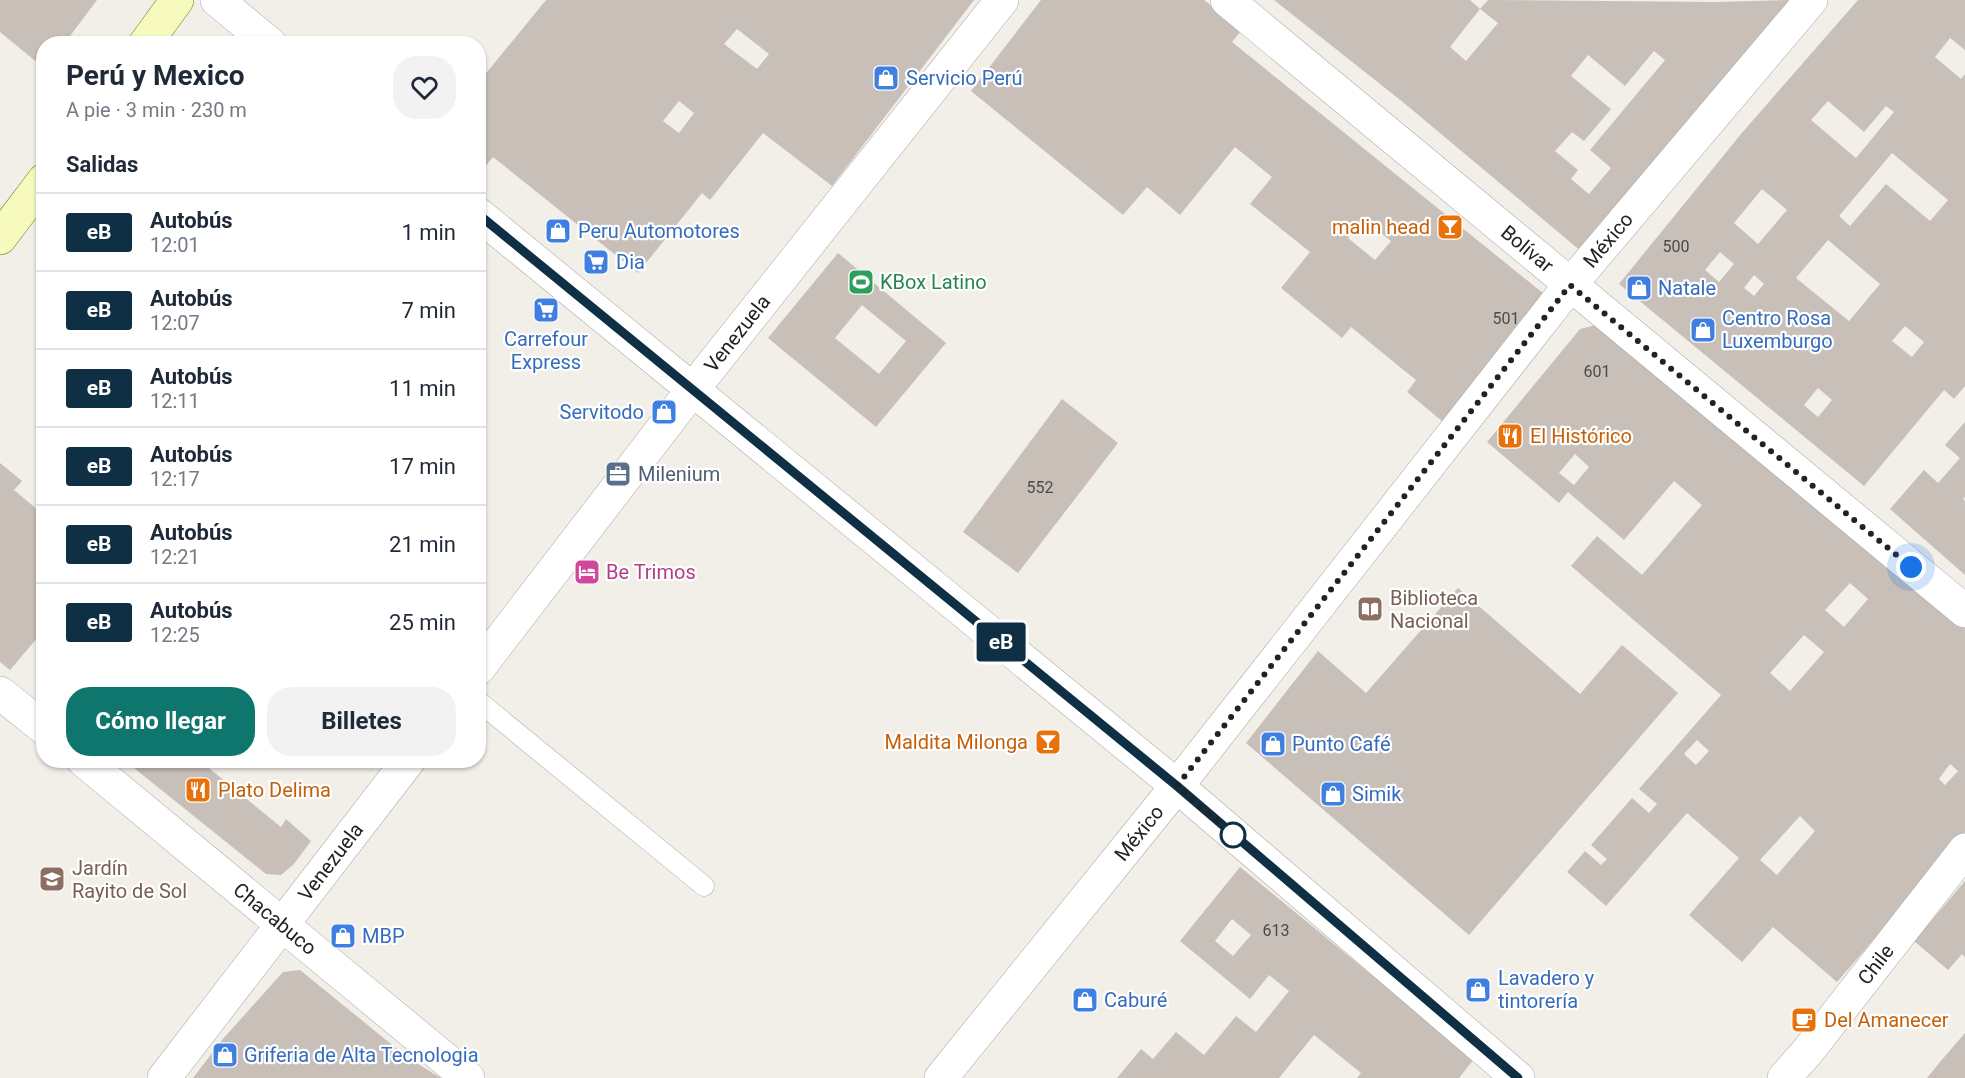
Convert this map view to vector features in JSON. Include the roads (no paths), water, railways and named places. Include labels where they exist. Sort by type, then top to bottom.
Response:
[{"type":"main road","points":[[151,36],[177,0]]},
{"type":"main road","points":[[0,238],[36,191]]},
{"type":"street","points":[[217,0],[260,36]]},
{"type":"street","name":"Venezuela","points":[[486,659],[693,389],[1002,0]]},
{"type":"street","name":"Bolívar","points":[[1227,0],[1965,612]]},
{"type":"street","name":"México","points":[[941,1078],[1177,786],[1570,285],[1810,0]]},
{"type":"street","points":[[486,221],[1177,786],[1518,1078]]},
{"type":"street","points":[[0,693],[36,722]]},
{"type":"street","name":"Chacabuco","points":[[93,768],[468,1078]]},
{"type":"street","name":"Venezuela","points":[[164,1078],[402,768]]},
{"type":"street","name":"Chile","points":[[1784,1078],[1808,1051],[1965,850]]},
{"type":"lane","points":[[486,708],[704,886]]},
{"type":"place","name":"Servicio Perú","points":[[886,78]]},
{"type":"place","name":"malin head","points":[[1450,227]]},
{"type":"place","name":"Peru Automotores","points":[[558,231]]},
{"type":"place","name":"Dia","points":[[596,262]]},
{"type":"place","name":"KBox Latino","points":[[861,282]]},
{"type":"place","name":"Natale","points":[[1639,288]]},
{"type":"place","name":"Carrefour Express","points":[[546,310]]},
{"type":"place","name":"Centro Rosa Luxemburgo","points":[[1703,330]]},
{"type":"place","name":"Servitodo","points":[[664,412]]},
{"type":"place","name":"El Histórico","points":[[1510,436]]},
{"type":"place","name":"Milenium","points":[[618,474]]},
{"type":"place","name":"Be Trimos","points":[[587,572]]},
{"type":"place","name":"Biblioteca Nacional","points":[[1370,609]]},
{"type":"place","name":"Maldita Milonga","points":[[1048,742]]},
{"type":"place","name":"Punto Café","points":[[1273,744]]},
{"type":"place","name":"Plato Delima","points":[[198,790]]},
{"type":"place","name":"Simik","points":[[1333,794]]},
{"type":"place","name":"Jardín Rayito de Sol","points":[[52,879]]},
{"type":"place","name":"MBP","points":[[343,936]]},
{"type":"place","name":"Lavadero y tintorería","points":[[1478,990]]},
{"type":"place","name":"Caburé","points":[[1085,1000]]},
{"type":"place","name":"Del Amanecer","points":[[1804,1020]]},
{"type":"place","name":"Griferia de Alta Tecnologia","points":[[225,1055]]}]
